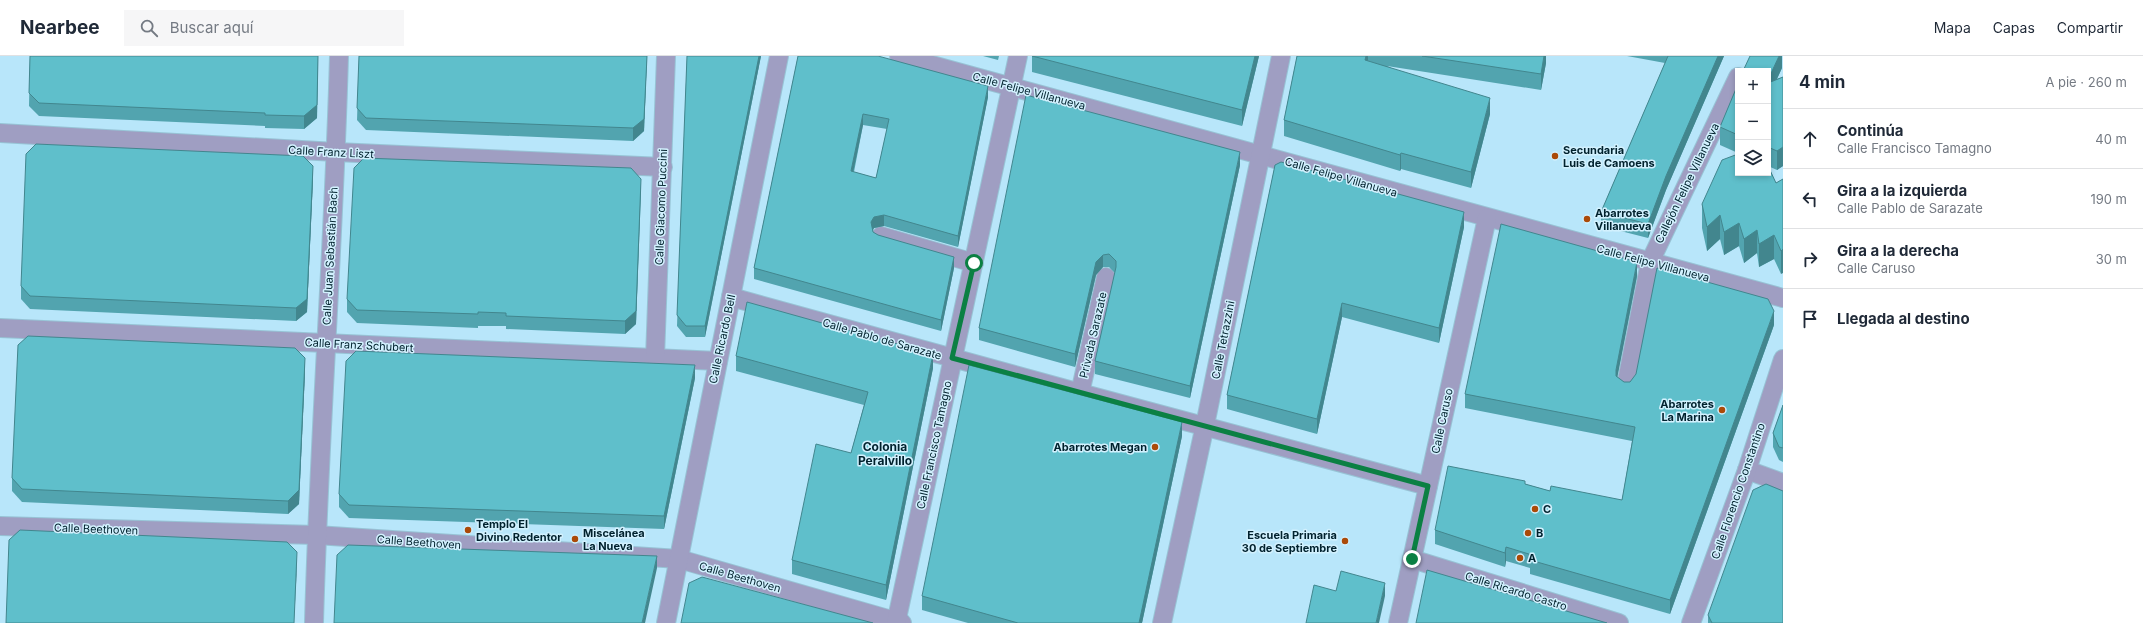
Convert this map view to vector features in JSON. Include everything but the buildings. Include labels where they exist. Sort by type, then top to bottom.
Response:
[{"type":"street","name":"Calle Juan Sebastián Bach","points":[[314,623],[316,535],[336,152],[339,56]]},
{"type":"street","name":"Calle Giacomo Puccini","points":[[655,358],[666,56]]},
{"type":"street","name":"Calle Ricardo Bell","points":[[666,623],[779,56]]},
{"type":"street","name":"Calle Felipe Villanueva","points":[[899,56],[1783,298]]},
{"type":"street","name":"Calle Francisco Tamagno","points":[[898,622],[952,358],[974,263],[1010,86],[1018,56]]},
{"type":"street","name":"Calle Tetrazzini","points":[[1162,623],[1205,425],[1281,56]]},
{"type":"street","name":"Callejón Felipe Villanueva","points":[[1626,386],[1650,262],[1735,83]]},
{"type":"street","name":"Calle Franz Liszt","points":[[0,133],[336,152],[663,167]]},
{"type":"street","name":"Calle Caruso","points":[[1398,623],[1487,218]]},
{"type":"street","points":[[881,236],[974,263]]},
{"type":"street","name":"Privada Sarazate","points":[[1080,394],[1106,277]]},
{"type":"street","name":"Calle Pablo de Sarazate","points":[[731,297],[1080,394],[1205,425],[1428,486]]},
{"type":"street","name":"Calle Franz Schubert","points":[[0,328],[718,360]]},
{"type":"street","name":"Calle Florencio Constantino","points":[[1691,623],[1747,470],[1783,359]]},
{"type":"street","points":[[1747,470],[1783,483]]},
{"type":"street","name":"Calle Beethoven","points":[[0,526],[316,535],[679,559],[898,622]]},
{"type":"street","name":"Calle Ricardo Castro","points":[[1412,559],[1620,623]]},
{"type":"place","name":"Secundaria Luis de Camoens","points":[[1555,156]]},
{"type":"place","name":"Abarrotes Villanueva","points":[[1587,219]]},
{"type":"place","name":"Abarrotes La Marina","points":[[1722,410]]},
{"type":"place","name":"Abarrotes Megan","points":[[1155,447]]},
{"type":"place","name":"C","points":[[1535,509]]},
{"type":"place","name":"Templo El Divino Redentor","points":[[468,530]]},
{"type":"place","name":"B","points":[[1528,533]]},
{"type":"place","name":"Miscelánea La Nueva","points":[[575,539]]},
{"type":"place","name":"Escuela Primaria 30 de Septiembre","points":[[1345,541]]},
{"type":"place","name":"A","points":[[1520,558]]},
{"type":"district","name":"Colonia Peralvillo","points":[[885,453]]},
{"type":"route","points":[[974,263],[952,358],[1080,394],[1205,425],[1428,486],[1412,559]]}]
